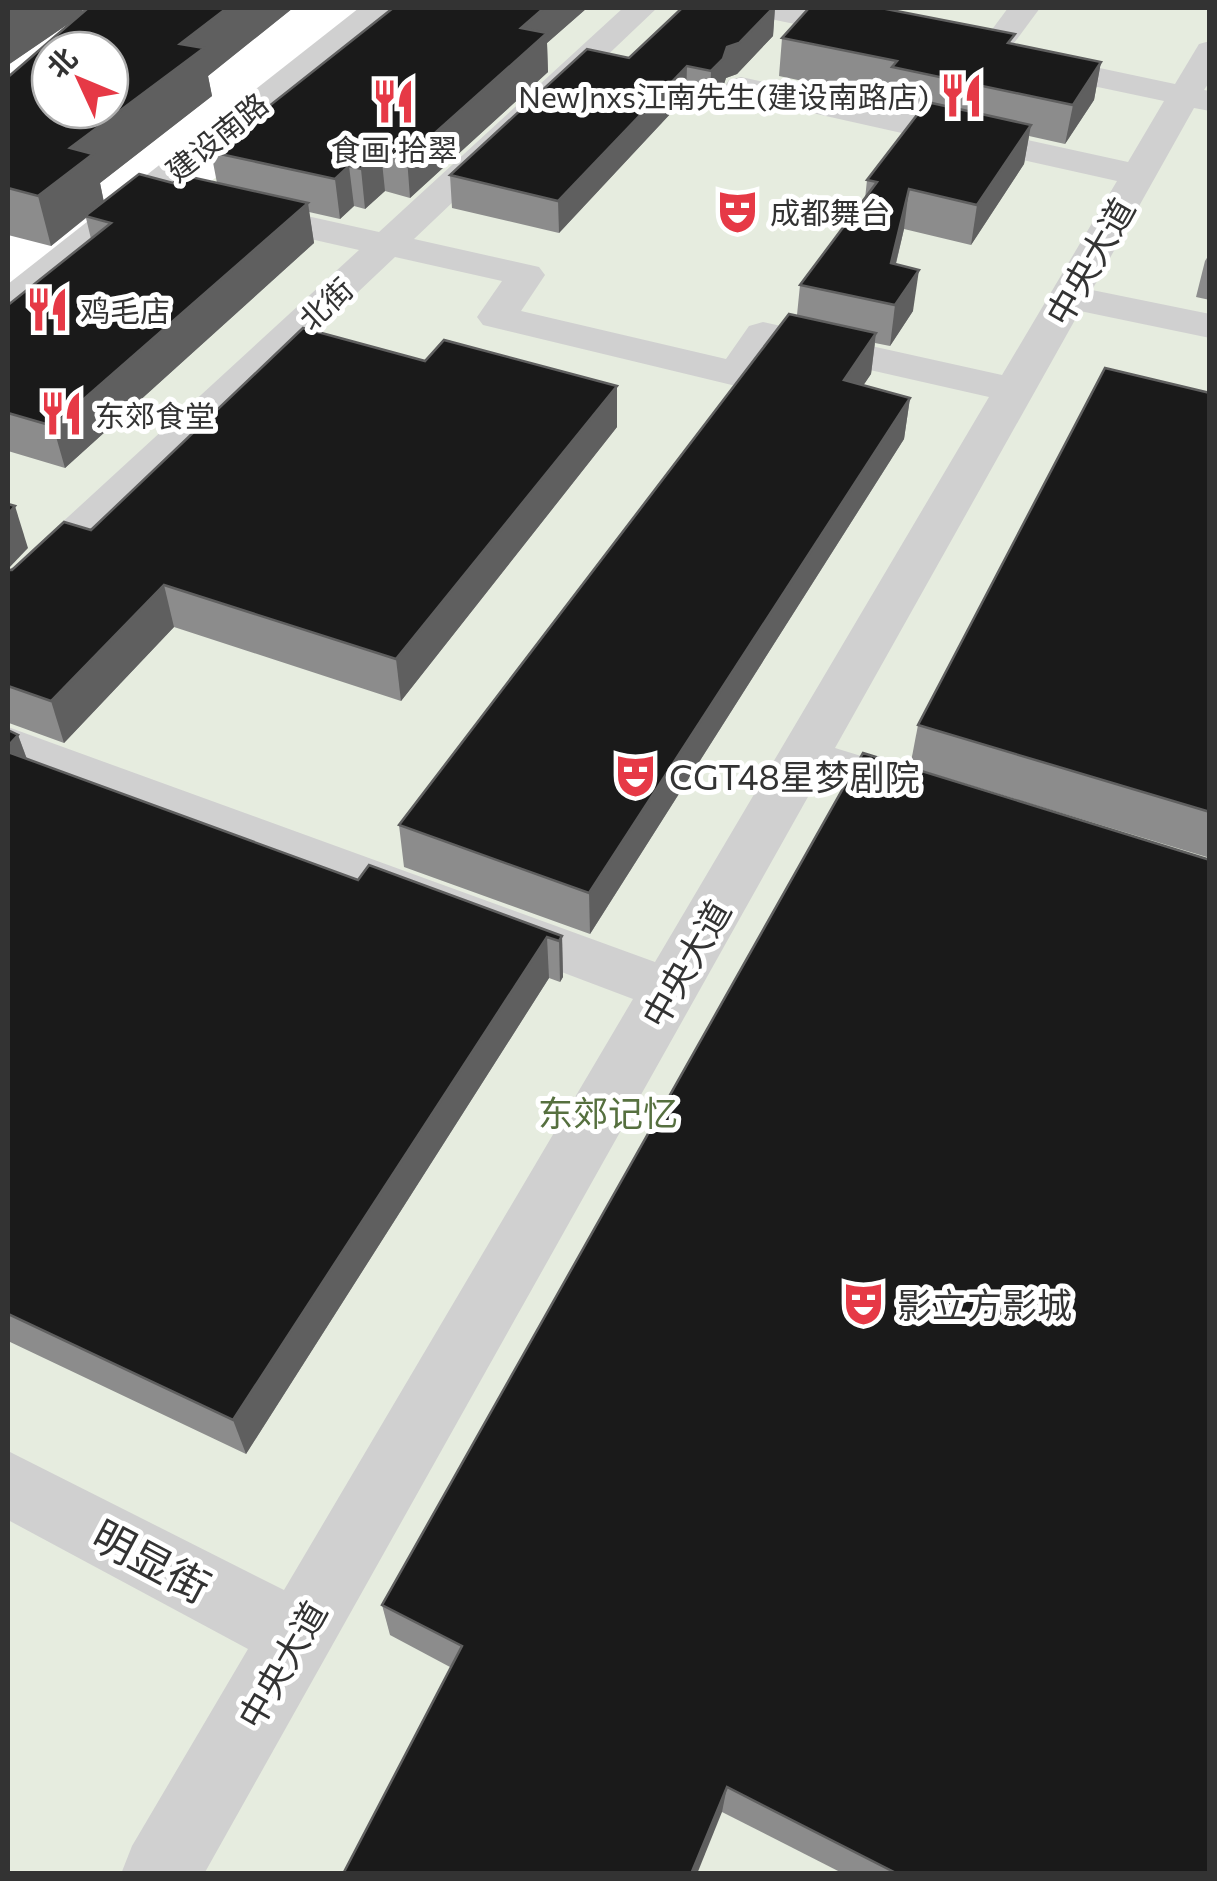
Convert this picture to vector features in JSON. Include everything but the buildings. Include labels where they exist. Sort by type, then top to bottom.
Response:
[{"type":"street","name":"建设南路","points":[[8,303],[378,8]]},
{"type":"street","name":"北街","points":[[8,597],[641,8]]},
{"type":"street","points":[[762,8],[899,36]]},
{"type":"street","points":[[990,55],[1024,8]]},
{"type":"street","points":[[953,47],[1201,82]]},
{"type":"street","name":"中央大道","points":[[160,1874],[1138,175],[1201,82]]},
{"type":"street","points":[[740,87],[1138,175]]},
{"type":"street","points":[[202,204],[526,275],[497,317],[736,374],[763,334],[1014,390]]},
{"type":"street","points":[[1068,297],[1210,326]]},
{"type":"street","points":[[8,744],[670,990]]},
{"type":"street","points":[[804,756],[970,808]]},
{"type":"street","name":"明显街","points":[[8,1484],[298,1636]]},
{"type":"green space","name":"东郊记忆","points":[[421,8],[1209,8],[1209,1873],[8,1874],[8,349]]},
{"type":"place","name":"NewJnxs江南先生(建设南路店)","points":[[962,95]]},
{"type":"place","name":"食画·拾翠","points":[[394,101]]},
{"type":"place","name":"成都舞台","points":[[737,211]]},
{"type":"place","name":"鸡毛店","points":[[47,309]]},
{"type":"place","name":"东郊食堂","points":[[62,414]]},
{"type":"place","name":"CGT48星梦剧院","points":[[636,775]]},
{"type":"place","name":"影立方影城","points":[[864,1303]]}]
